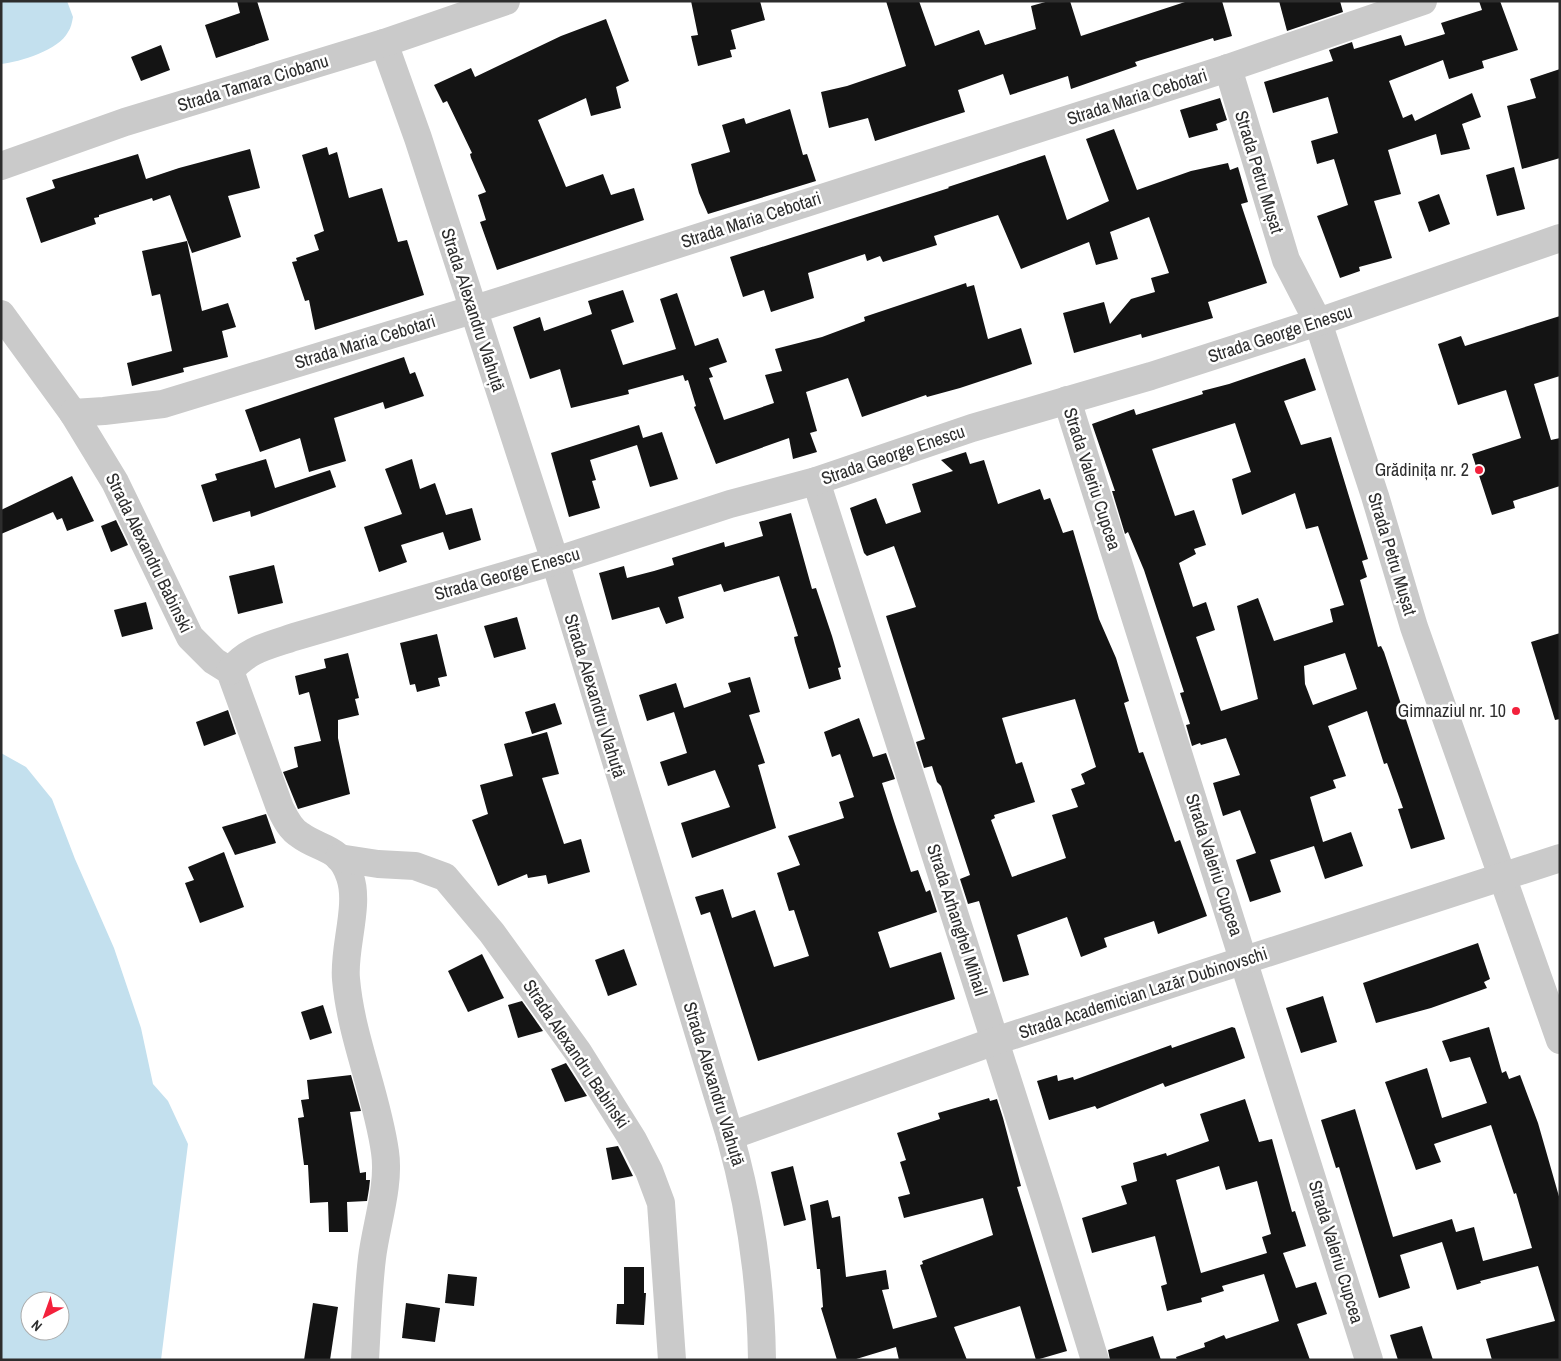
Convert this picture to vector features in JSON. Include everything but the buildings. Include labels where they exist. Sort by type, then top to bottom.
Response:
[{"type":"street","name":"Strada Tamara Ciobanu","points":[[1,166],[125,122],[384,43],[506,1]]},
{"type":"street","name":"Strada Maria Cebotari","points":[[73,413],[104,412],[163,404],[472,310],[1228,68],[1423,1]]},
{"type":"street","name":"Strada Аlexandru Vlahuță","points":[[384,43],[418,138],[472,310],[555,561],[730,1136],[748,1204],[761,1315],[762,1360]]},
{"type":"street","name":"Strada Petru Mușat","points":[[1228,68],[1286,260],[1318,322],[1375,496],[1414,627],[1560,1040]]},
{"type":"street","name":"Strada George Enescu","points":[[230,671],[240,658],[254,650],[555,561],[730,504],[816,481],[972,428],[1151,376],[1318,322],[1560,238]]},
{"type":"street","name":"Strada Alexandru Babinski","points":[[1,314],[73,413],[115,482],[190,637],[214,661],[230,671],[280,808],[291,828],[300,836],[330,850],[340,858],[378,864],[415,866],[445,877],[472,907],[530,983],[578,1052],[633,1140],[649,1171],[661,1204],[672,1360]]},
{"type":"street","name":"Strada Valeriu Cupcea","points":[[1067,400],[1369,1360]]},
{"type":"street","name":"Strada Arhanghel Mihail","points":[[816,481],[995,1041],[1094,1360]]},
{"type":"street","points":[[340,858],[350,876],[353,889],[350,942],[345,967],[347,998],[386,1154],[383,1200],[372,1257],[364,1360]]},
{"type":"street","name":"Strada Academician Lazăr Dubinovschi","points":[[730,1136],[995,1041],[1501,875],[1560,858]]},
{"type":"water","points":[[1,1],[67,1],[73,17],[71,27],[63,38],[48,50],[18,61],[1,64]]},
{"type":"water","points":[[1,753],[26,767],[52,799],[75,859],[114,948],[141,1028],[153,1084],[168,1101],[188,1144],[161,1360],[1,1360]]},
{"type":"place","name":"Grădinița nr. 2","points":[[1479,470]]},
{"type":"place","name":"Gimnaziul nr. 10","points":[[1516,711]]}]
